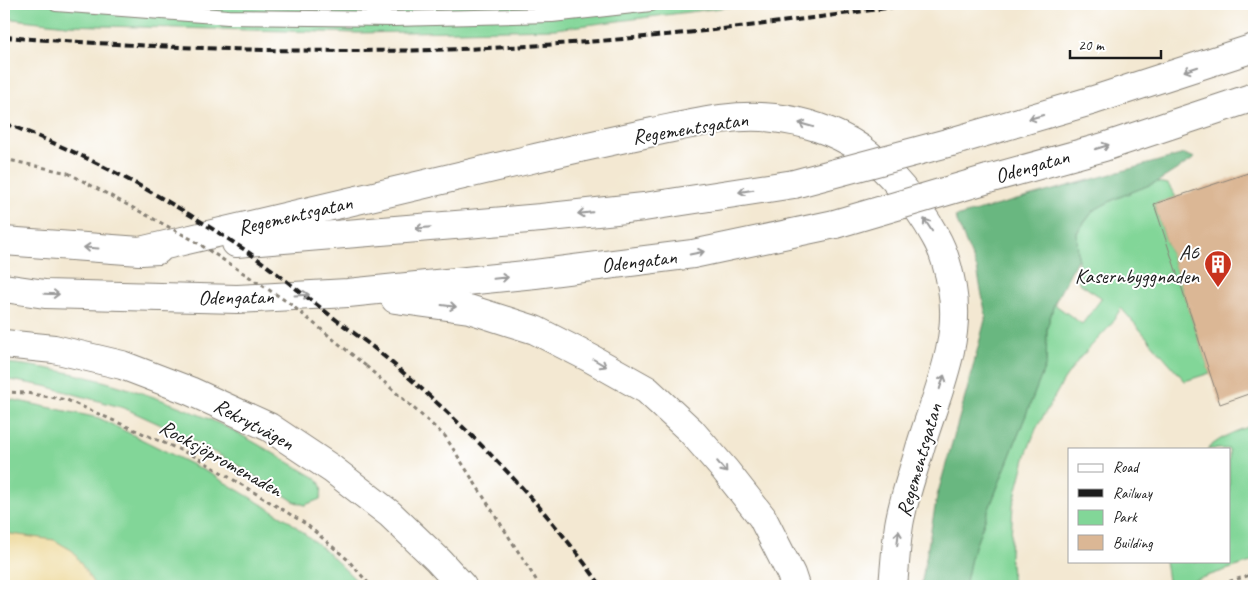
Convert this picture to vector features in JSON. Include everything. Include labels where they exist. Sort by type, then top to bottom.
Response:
[{"type":"main road","points":[[4,241],[140,251],[541,218],[644,207],[794,184],[951,142],[1094,100],[1254,48]]},
{"type":"main road","name":"Odengatan","points":[[4,288],[45,294],[237,299],[348,293],[535,274],[693,254],[835,224],[1104,147],[1254,97]]},
{"type":"main road","name":"Regementsgatan","points":[[140,251],[568,150],[707,121],[748,116],[775,118],[806,124],[827,132],[859,147],[882,168],[911,201],[936,238],[945,260],[952,290],[954,326],[946,370],[921,446],[900,523],[893,586]]},
{"type":"main road","points":[[348,293],[469,309],[535,330],[648,390],[691,431],[725,470],[762,518],[791,574],[795,586]]},
{"type":"main road","name":"Rekrytvägen","points":[[4,344],[54,348],[122,365],[190,392],[269,427],[332,469],[390,514],[462,586]]},
{"type":"lane","points":[[56,4],[228,17],[394,19],[552,15],[651,4]]},
{"type":"path","points":[[4,159],[68,173],[193,240],[281,297],[366,366],[445,436],[540,586]]},
{"type":"path","name":"Rocksjöpromenaden","points":[[4,392],[26,393],[67,400],[196,456],[306,524],[347,559],[371,586]]},
{"type":"path","points":[[1214,586],[1254,574]]},
{"type":"path","points":[[4,581],[13,586]]},
{"type":"green space","points":[[4,4],[752,4],[555,29],[358,33],[67,25],[4,18]]},
{"type":"green space","points":[[1184,154],[1195,158],[1157,182],[1117,198],[1094,210],[1077,232],[1078,258],[1054,304],[1047,328],[1046,364],[985,519],[971,558],[965,586],[921,586],[937,496],[986,316],[977,269],[955,217]]},
{"type":"green space","points":[[1157,182],[1168,184],[1176,197],[1154,204],[1210,373],[1185,381],[1121,308],[1110,326],[1079,359],[1064,380],[1036,429],[1026,455],[1013,505],[1010,554],[1013,586],[965,586],[971,558],[985,519],[1046,364],[1047,328],[1054,304],[1082,324],[1102,298],[1079,283],[1077,233],[1094,210],[1117,198]]},
{"type":"green space","points":[[4,363],[60,371],[120,386],[205,417],[241,435],[316,478],[321,488],[320,499],[305,505],[295,502],[236,464],[170,429],[124,408],[45,386],[4,379]]},
{"type":"green space","points":[[4,398],[99,418],[209,473],[288,520],[327,552],[362,586],[95,586],[90,579],[4,559]]},
{"type":"green space","points":[[1254,425],[1254,537],[1252,550],[1254,561],[1176,586],[1153,586],[1168,581],[1165,562],[1230,562],[1230,448],[1208,448],[1229,434]]},
{"type":"sand","points":[[4,533],[54,540],[73,551],[95,586],[4,586]]},
{"type":"building","name":"A6 Kasernbyggnaden","points":[[1254,171],[1254,392],[1220,404],[1154,204]]},
{"type":"railway","points":[[4,37],[142,45],[281,50],[350,51],[489,48],[603,41],[692,32],[914,4]]},
{"type":"railway","points":[[4,123],[67,149],[128,179],[188,213],[255,257],[370,345],[444,409],[501,465],[578,554],[601,586]]},
{"type":"place","name":"A6 Kasernbyggnaden","points":[[1218,288]]}]
